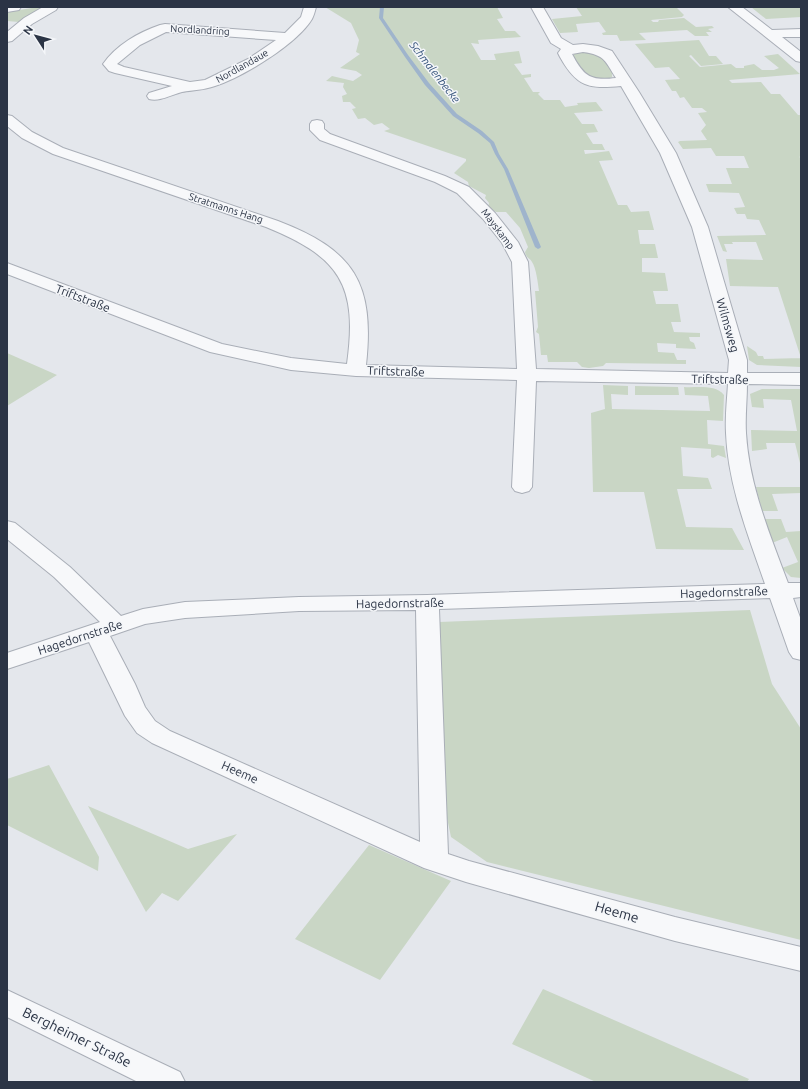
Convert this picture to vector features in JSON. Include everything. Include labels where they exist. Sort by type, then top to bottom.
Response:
[{"type":"street","points":[[7,8],[14,7]]},
{"type":"street","points":[[7,38],[28,21],[52,7]]},
{"type":"street","name":"Nordlandaue","points":[[154,96],[188,86],[205,85],[238,70],[288,37],[306,20],[310,7]]},
{"type":"street","points":[[537,7],[556,40],[570,49],[565,53],[566,56],[578,75],[586,82],[594,84],[625,82]]},
{"type":"street","points":[[734,7],[801,58]]},
{"type":"street","name":"Nordlandring","points":[[188,86],[120,70],[114,68],[110,64],[118,56],[141,40],[157,30],[165,28],[288,37]]},
{"type":"street","points":[[769,34],[801,33]]},
{"type":"street","name":"Wilmsweg","points":[[570,49],[583,48],[604,52],[616,66],[668,153],[700,227],[738,360],[736,433],[743,478],[753,520],[777,590],[801,652]]},
{"type":"street","name":"Stratmanns Hang","points":[[7,119],[31,138],[58,151],[272,224],[296,234],[328,254],[343,270],[354,289],[359,325],[359,346],[356,370]]},
{"type":"street","name":"Mayskamp","points":[[317,124],[317,130],[325,137],[454,185],[468,194],[489,216],[510,242],[520,262],[523,290],[527,375],[522,487]]},
{"type":"street","name":"Triftstraße","points":[[7,268],[222,349],[291,364],[356,370],[527,375],[801,379]]},
{"type":"street","name":"Heeme","points":[[7,528],[62,572],[106,628],[123,684],[134,710],[146,727],[156,734],[434,860],[466,871],[676,929],[801,959]]},
{"type":"street","name":"Hagedornstraße","points":[[7,661],[106,628],[143,618],[185,610],[299,604],[427,602],[801,590]]},
{"type":"street","points":[[427,602],[434,860]]},
{"type":"street","name":"Bergheimer Straße","points":[[7,1003],[169,1082]]},
{"type":"green space","points":[[43,7],[19,22],[7,21],[7,12]]},
{"type":"green space","points":[[325,7],[497,7],[503,18],[497,19],[505,31],[515,31],[521,37],[478,40],[479,44],[471,43],[481,60],[496,60],[494,54],[519,51],[522,63],[514,64],[522,75],[531,74],[531,77],[524,78],[533,92],[540,92],[538,94],[544,100],[560,100],[565,107],[578,105],[577,103],[596,102],[603,111],[574,113],[582,124],[594,124],[598,132],[586,133],[593,144],[602,144],[605,150],[584,150],[585,154],[609,151],[613,160],[599,161],[618,205],[627,205],[631,212],[649,211],[654,230],[638,230],[640,244],[655,244],[658,258],[642,258],[642,272],[665,273],[668,291],[653,291],[656,304],[678,304],[681,322],[671,322],[674,332],[700,333],[700,337],[689,337],[690,341],[694,343],[696,349],[676,348],[676,344],[657,343],[658,352],[674,353],[677,360],[686,360],[686,364],[606,363],[603,366],[589,368],[582,367],[577,362],[548,362],[547,355],[541,355],[539,334],[536,332],[538,327],[535,291],[539,291],[537,276],[533,264],[525,252],[528,247],[520,228],[506,212],[496,212],[488,207],[489,203],[485,198],[486,195],[469,186],[468,182],[454,173],[466,161],[466,159],[384,131],[390,129],[382,123],[374,125],[365,118],[358,119],[352,109],[356,108],[350,102],[343,102],[342,96],[347,94],[343,87],[344,83],[326,81],[332,76],[353,81],[362,75],[356,71],[340,68],[360,54],[356,52],[359,40],[351,23]]},
{"type":"green space","points":[[576,7],[676,7],[684,15],[682,17],[651,20],[653,22],[658,22],[659,20],[684,18],[696,27],[712,26],[714,28],[708,29],[712,32],[706,32],[709,36],[695,36],[687,30],[639,33],[646,40],[620,41],[617,35],[603,35],[602,33],[606,32],[599,22],[576,24],[578,32],[560,33],[552,19],[582,16]]},
{"type":"green space","points":[[751,7],[801,7],[801,17],[766,19]]},
{"type":"green space","points":[[699,40],[709,56],[716,56],[723,64],[701,66],[691,55],[689,56],[700,67],[731,64],[736,68],[744,68],[744,66],[754,64],[762,70],[774,70],[779,68],[764,56],[778,54],[800,74],[729,80],[732,83],[761,82],[771,94],[780,94],[798,115],[801,115],[801,156],[799,157],[801,158],[801,358],[778,287],[730,286],[726,259],[763,260],[756,242],[732,242],[733,244],[724,244],[727,252],[723,251],[717,236],[766,235],[759,220],[747,219],[745,214],[737,214],[734,208],[745,207],[739,193],[709,192],[706,184],[732,184],[726,168],[749,168],[744,156],[716,156],[711,148],[683,149],[678,142],[707,140],[701,131],[706,125],[698,113],[707,112],[702,108],[692,108],[684,97],[680,98],[676,91],[672,91],[665,80],[680,79],[669,67],[655,68],[635,44]]},
{"type":"green space","points":[[583,51],[601,55],[612,72],[612,77],[605,80],[599,80],[589,76],[580,67],[573,56],[575,53]]},
{"type":"green space","points":[[747,346],[756,352],[758,356],[763,356],[764,359],[801,358],[801,367],[757,365],[749,360]]},
{"type":"green space","points":[[7,353],[57,375],[7,406]]},
{"type":"green space","points":[[603,385],[628,386],[628,395],[611,394],[612,409],[710,411],[708,396],[685,395],[684,387],[706,387],[716,389],[724,395],[723,421],[707,420],[708,444],[724,446],[726,458],[718,455],[713,458],[711,457],[711,449],[681,447],[683,476],[708,478],[712,489],[677,489],[686,527],[732,528],[744,550],[656,549],[644,492],[593,492],[591,413],[605,409]]},
{"type":"green space","points":[[635,386],[678,387],[679,395],[635,395]]},
{"type":"green space","points":[[762,389],[801,389],[801,467],[795,443],[766,443],[767,449],[752,451],[751,430],[797,431],[791,400],[763,399],[764,408],[752,407],[750,394]]},
{"type":"green space","points":[[756,487],[801,487],[801,493],[772,494],[778,511],[762,511]]},
{"type":"green space","points":[[764,519],[781,519],[786,532],[801,531],[801,578],[791,577],[782,568],[798,562],[787,537],[772,543]]},
{"type":"green space","points":[[750,610],[772,684],[801,729],[801,940],[487,862],[451,837],[447,818],[439,622]]},
{"type":"green space","points":[[49,765],[99,857],[98,871],[7,825],[7,779]]},
{"type":"green space","points":[[88,806],[188,849],[237,834],[178,901],[162,893],[146,912]]},
{"type":"green space","points":[[369,845],[451,881],[380,980],[295,939]]},
{"type":"green space","points":[[543,989],[749,1079],[747,1082],[596,1082],[512,1044]]},
{"type":"waterway","name":"Schmalenbecke","points":[[382,7],[381,18],[406,56],[427,84],[455,115],[492,142],[506,169],[538,247]]}]
